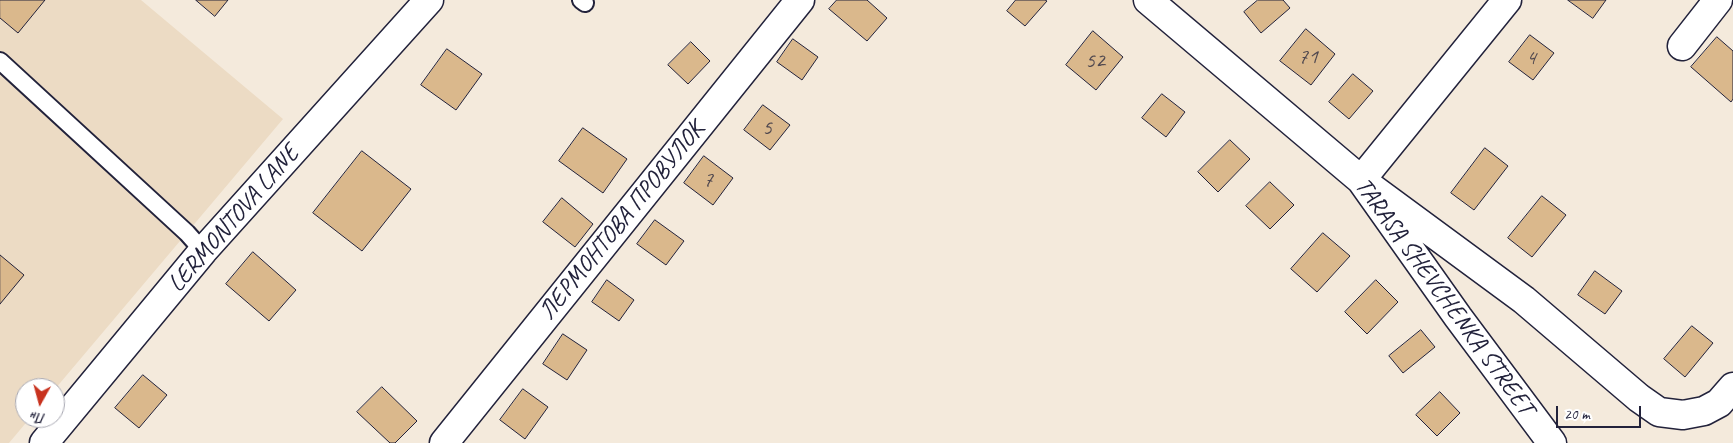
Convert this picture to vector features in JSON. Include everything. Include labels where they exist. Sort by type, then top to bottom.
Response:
[{"type":"street","name":"LERMONTOVA LANE","points":[[44,443],[204,251],[429,0]]},
{"type":"street","name":"ЛЕРМОНТОВА ПРОВУЛОК","points":[[444,443],[800,0]]},
{"type":"street","name":"TARASA SHEVCHENKA STREET","points":[[1148,0],[1361,180],[1458,317],[1552,443]]},
{"type":"street","points":[[1507,0],[1361,180],[1524,300],[1639,398],[1660,412],[1683,415],[1704,411],[1719,403],[1733,387]]},
{"type":"street","points":[[1682,46],[1718,0]]},
{"type":"lane","points":[[0,61],[187,233],[204,251]]},
{"type":"shaded area","points":[[0,0],[141,0],[283,119],[64,378],[15,378],[15,428],[22,428],[9,443],[0,443]]},
{"type":"building","points":[[0,0],[45,0],[18,33],[0,18]]},
{"type":"building","points":[[196,0],[228,0],[215,16]]},
{"type":"building","points":[[837,0],[867,0],[887,18],[867,41],[829,9]]},
{"type":"building","points":[[1016,0],[1047,1],[1025,26],[1007,11]]},
{"type":"building","points":[[1258,0],[1283,0],[1290,8],[1261,33],[1244,12]]},
{"type":"building","points":[[1568,0],[1606,0],[1593,18]]},
{"type":"building","points":[[1306,29],[1335,54],[1311,85],[1280,61]]},
{"type":"building","points":[[1093,31],[1123,57],[1096,90],[1066,65]]},
{"type":"building","points":[[1530,35],[1554,53],[1533,80],[1509,62]]},
{"type":"building","points":[[1717,37],[1733,51],[1733,99],[1731,102],[1691,67]]},
{"type":"building","points":[[793,39],[818,57],[802,80],[777,62]]},
{"type":"building","points":[[691,42],[710,61],[688,84],[668,65]]},
{"type":"building","points":[[447,49],[482,74],[456,110],[421,85]]},
{"type":"building","points":[[1353,74],[1373,91],[1349,119],[1329,102]]},
{"type":"building","points":[[1162,94],[1185,112],[1166,137],[1142,118]]},
{"type":"building","points":[[763,105],[790,125],[770,150],[744,130]]},
{"type":"building","points":[[583,128],[627,159],[603,193],[559,161]]},
{"type":"building","points":[[1230,140],[1250,159],[1218,192],[1198,172]]},
{"type":"building","points":[[1485,148],[1508,166],[1474,210],[1451,193]]},
{"type":"building","points":[[362,151],[411,189],[362,251],[313,213]]},
{"type":"building","points":[[704,156],[733,178],[713,205],[684,183]]},
{"type":"building","points":[[1270,182],[1294,205],[1270,229],[1246,206]]},
{"type":"building","points":[[1542,196],[1566,215],[1532,257],[1508,238]]},
{"type":"building","points":[[562,198],[593,224],[575,247],[543,222]]},
{"type":"building","points":[[655,220],[684,241],[666,265],[637,244]]},
{"type":"building","points":[[1323,233],[1350,256],[1317,292],[1291,269]]},
{"type":"building","points":[[253,252],[296,290],[269,321],[226,284]]},
{"type":"building","points":[[0,255],[24,275],[0,304]]},
{"type":"building","points":[[1595,271],[1622,291],[1605,314],[1578,295]]},
{"type":"building","points":[[607,280],[634,300],[619,321],[592,302]]},
{"type":"building","points":[[1376,280],[1398,302],[1367,334],[1345,312]]},
{"type":"building","points":[[1692,326],[1713,343],[1685,377],[1664,359]]},
{"type":"building","points":[[1421,330],[1435,347],[1403,373],[1389,356]]},
{"type":"building","points":[[563,334],[587,350],[567,380],[543,364]]},
{"type":"building","points":[[143,375],[167,395],[139,428],[115,408]]},
{"type":"building","points":[[382,387],[417,421],[395,443],[390,443],[357,412]]},
{"type":"building","points":[[523,389],[548,407],[525,439],[500,420]]},
{"type":"building","points":[[1440,392],[1460,413],[1437,436],[1416,415]]}]
